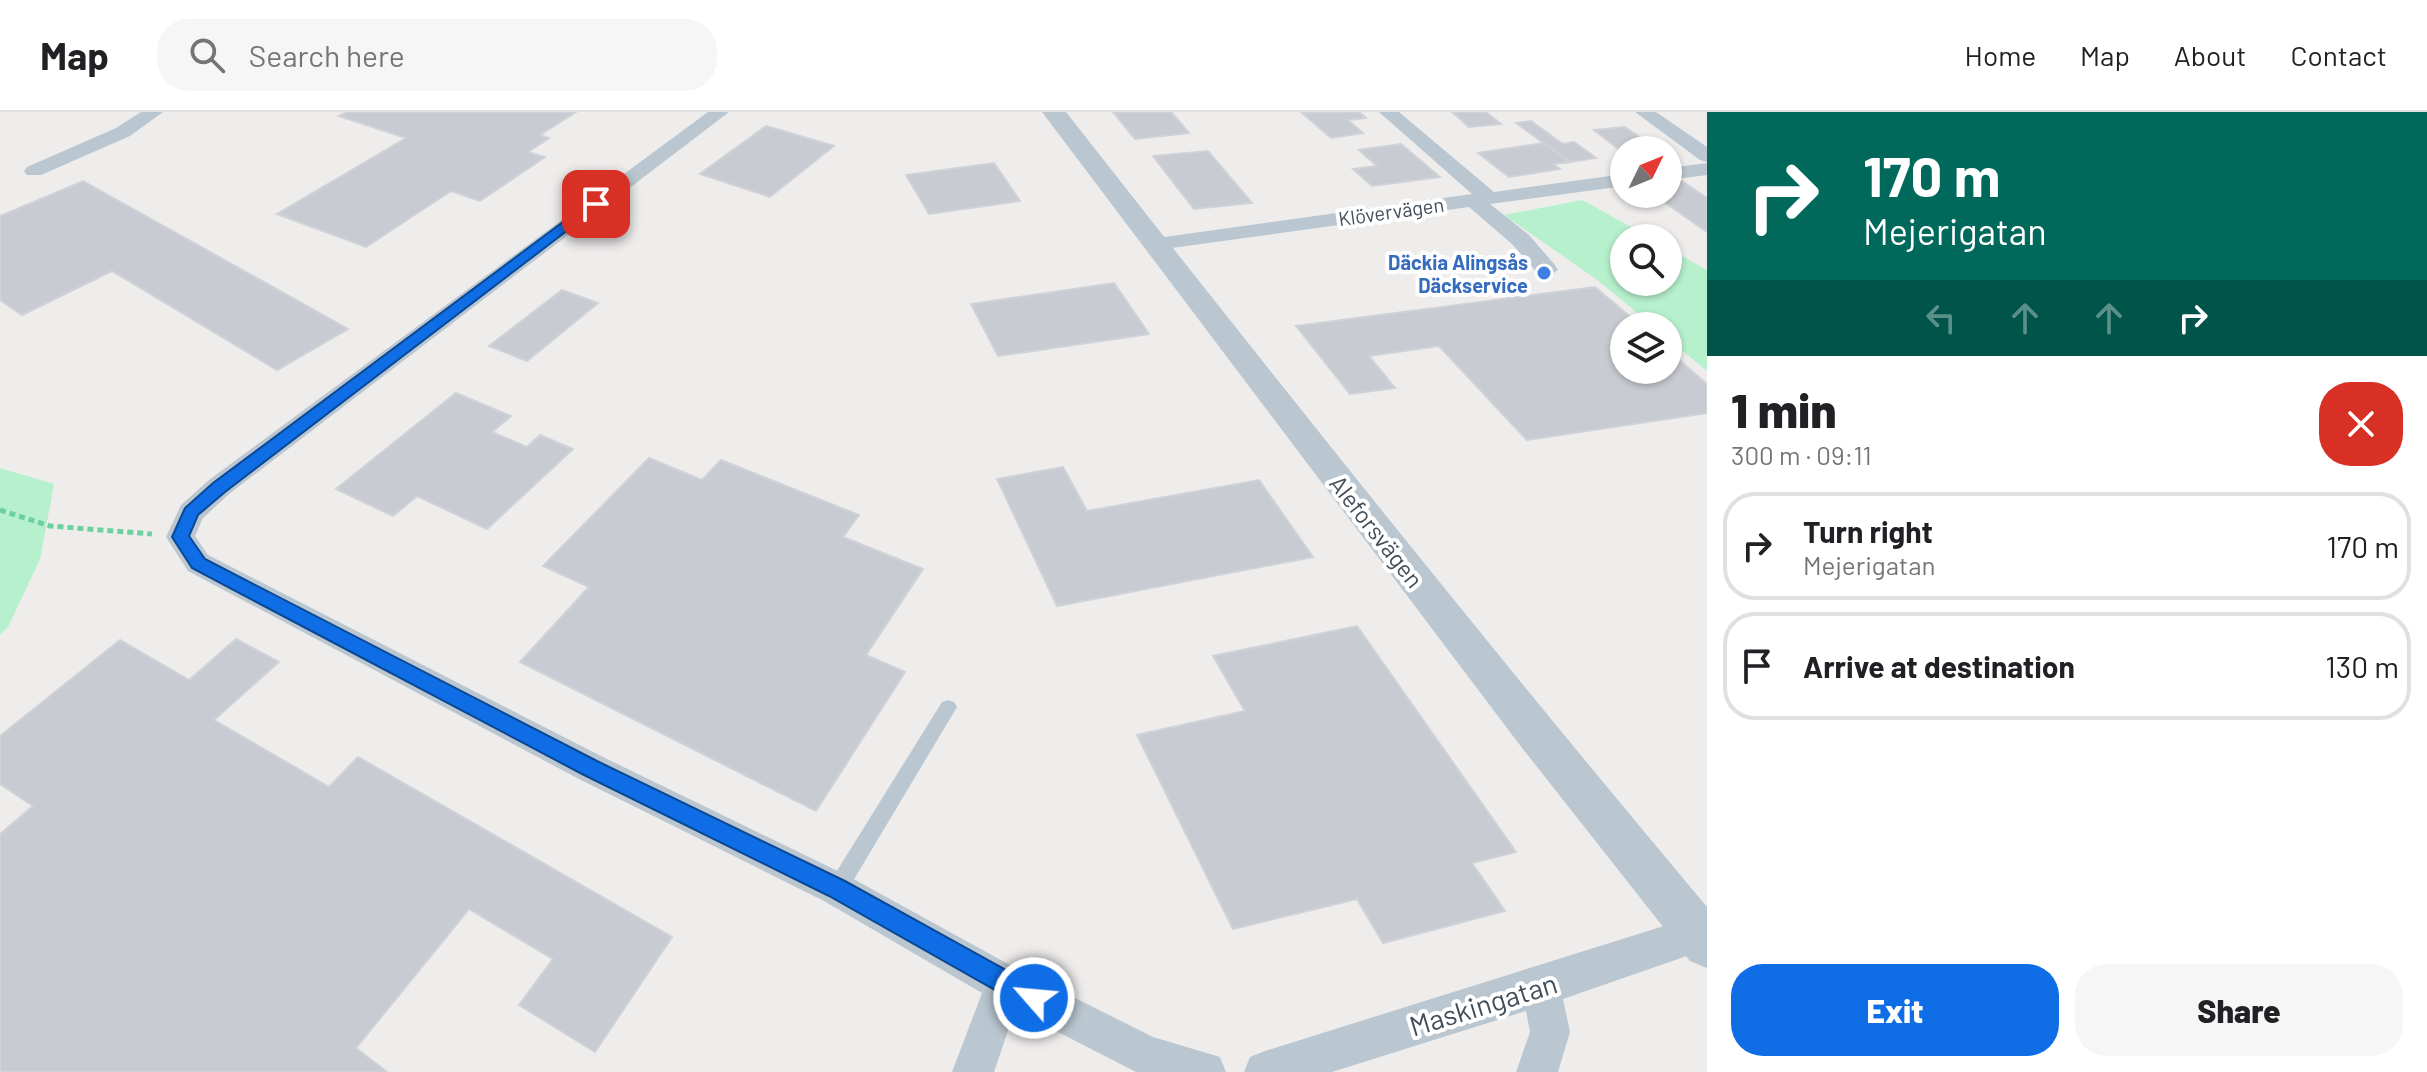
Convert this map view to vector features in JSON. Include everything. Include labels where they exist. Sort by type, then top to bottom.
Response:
[{"type":"street","points":[[34,171],[123,132],[154,112]]},
{"type":"street","points":[[720,112],[219,487],[191,512],[180,537],[198,563],[589,767],[837,889],[1005,984],[1147,1056],[1205,1072]]},
{"type":"street","name":"Aleforsvägen","points":[[1054,112],[1514,706],[1703,939]]},
{"type":"street","points":[[1388,112],[1481,199],[1547,270]]},
{"type":"street","points":[[1644,112],[1707,156]]},
{"type":"street","points":[[1682,172],[1707,169]]},
{"type":"street","name":"Klövervägen","points":[[1157,244],[1610,182]]},
{"type":"street","name":"Maskingatan","points":[[1265,1072],[1703,939]]},
{"type":"street","points":[[973,1072],[1005,984]]},
{"type":"street","points":[[1537,1072],[1550,1032],[1541,987]]},
{"type":"lane","points":[[837,889],[948,707]]},
{"type":"path","points":[[0,510],[50,526],[180,537]]},
{"type":"green space","points":[[1582,200],[1626,224],[1610,224],[1610,291],[1596,279],[1504,215]]},
{"type":"green space","points":[[1682,256],[1707,270],[1707,371],[1682,350],[1682,312],[1636,312],[1617,296],[1682,296]]},
{"type":"green space","points":[[0,468],[54,484],[40,559],[8,627],[0,635]]},
{"type":"building","points":[[347,112],[576,112],[540,135],[549,138],[528,152],[545,157],[480,201],[451,191],[366,247],[277,214],[406,138],[339,116]]},
{"type":"building","points":[[1113,112],[1171,112],[1189,133],[1135,139]]},
{"type":"building","points":[[1359,112],[1366,118],[1348,120],[1363,133],[1331,138],[1302,113]]},
{"type":"building","points":[[1452,112],[1486,112],[1501,124],[1469,127]]},
{"type":"building","points":[[1531,121],[1563,144],[1574,142],[1596,158],[1570,162],[1516,123]]},
{"type":"building","points":[[766,126],[834,146],[770,197],[700,174]]},
{"type":"building","points":[[1625,127],[1638,136],[1610,136],[1610,142],[1594,130]]},
{"type":"building","points":[[1544,143],[1570,162],[1553,164],[1560,169],[1509,177],[1478,153]]},
{"type":"building","points":[[1401,144],[1440,177],[1372,186],[1353,169],[1377,166],[1359,150]]},
{"type":"building","points":[[1208,151],[1252,203],[1194,209],[1153,156]]},
{"type":"building","points":[[994,163],[1020,201],[929,214],[906,175]]},
{"type":"building","points":[[83,181],[348,329],[277,370],[112,271],[22,315],[0,300],[0,216]]},
{"type":"building","points":[[1682,181],[1707,198],[1707,232],[1673,208],[1682,208]]},
{"type":"building","points":[[1114,283],[1149,334],[998,356],[971,304]]},
{"type":"building","points":[[1595,287],[1624,312],[1610,312],[1610,384],[1682,384],[1682,362],[1707,384],[1707,413],[1527,440],[1439,346],[1369,356],[1395,388],[1350,394],[1296,326]]},
{"type":"building","points":[[562,290],[598,303],[527,361],[489,346]]},
{"type":"building","points":[[456,393],[511,416],[492,432],[527,447],[540,435],[573,449],[487,529],[417,496],[393,516],[336,489]]},
{"type":"building","points":[[649,458],[702,480],[721,460],[859,515],[843,537],[923,569],[866,655],[905,672],[816,811],[520,662],[589,587],[543,566]]},
{"type":"building","points":[[1063,467],[1087,511],[1259,480],[1313,557],[1057,606],[997,479]]},
{"type":"building","points":[[1357,626],[1516,852],[1472,863],[1505,911],[1383,943],[1357,899],[1233,929],[1137,735],[1245,711],[1213,656]]},
{"type":"building","points":[[236,639],[279,662],[214,720],[329,787],[358,757],[672,937],[595,1052],[519,1005],[553,959],[469,909],[356,1048],[387,1072],[0,1072],[0,834],[33,806],[0,784],[0,736],[120,640],[189,680]]},
{"type":"place","name":"Däckia Alingsås Däckservice","points":[[1544,273]]},
{"type":"route","points":[[596,204],[219,487],[191,512],[180,537],[198,563],[589,767],[837,889],[1034,998]]}]
